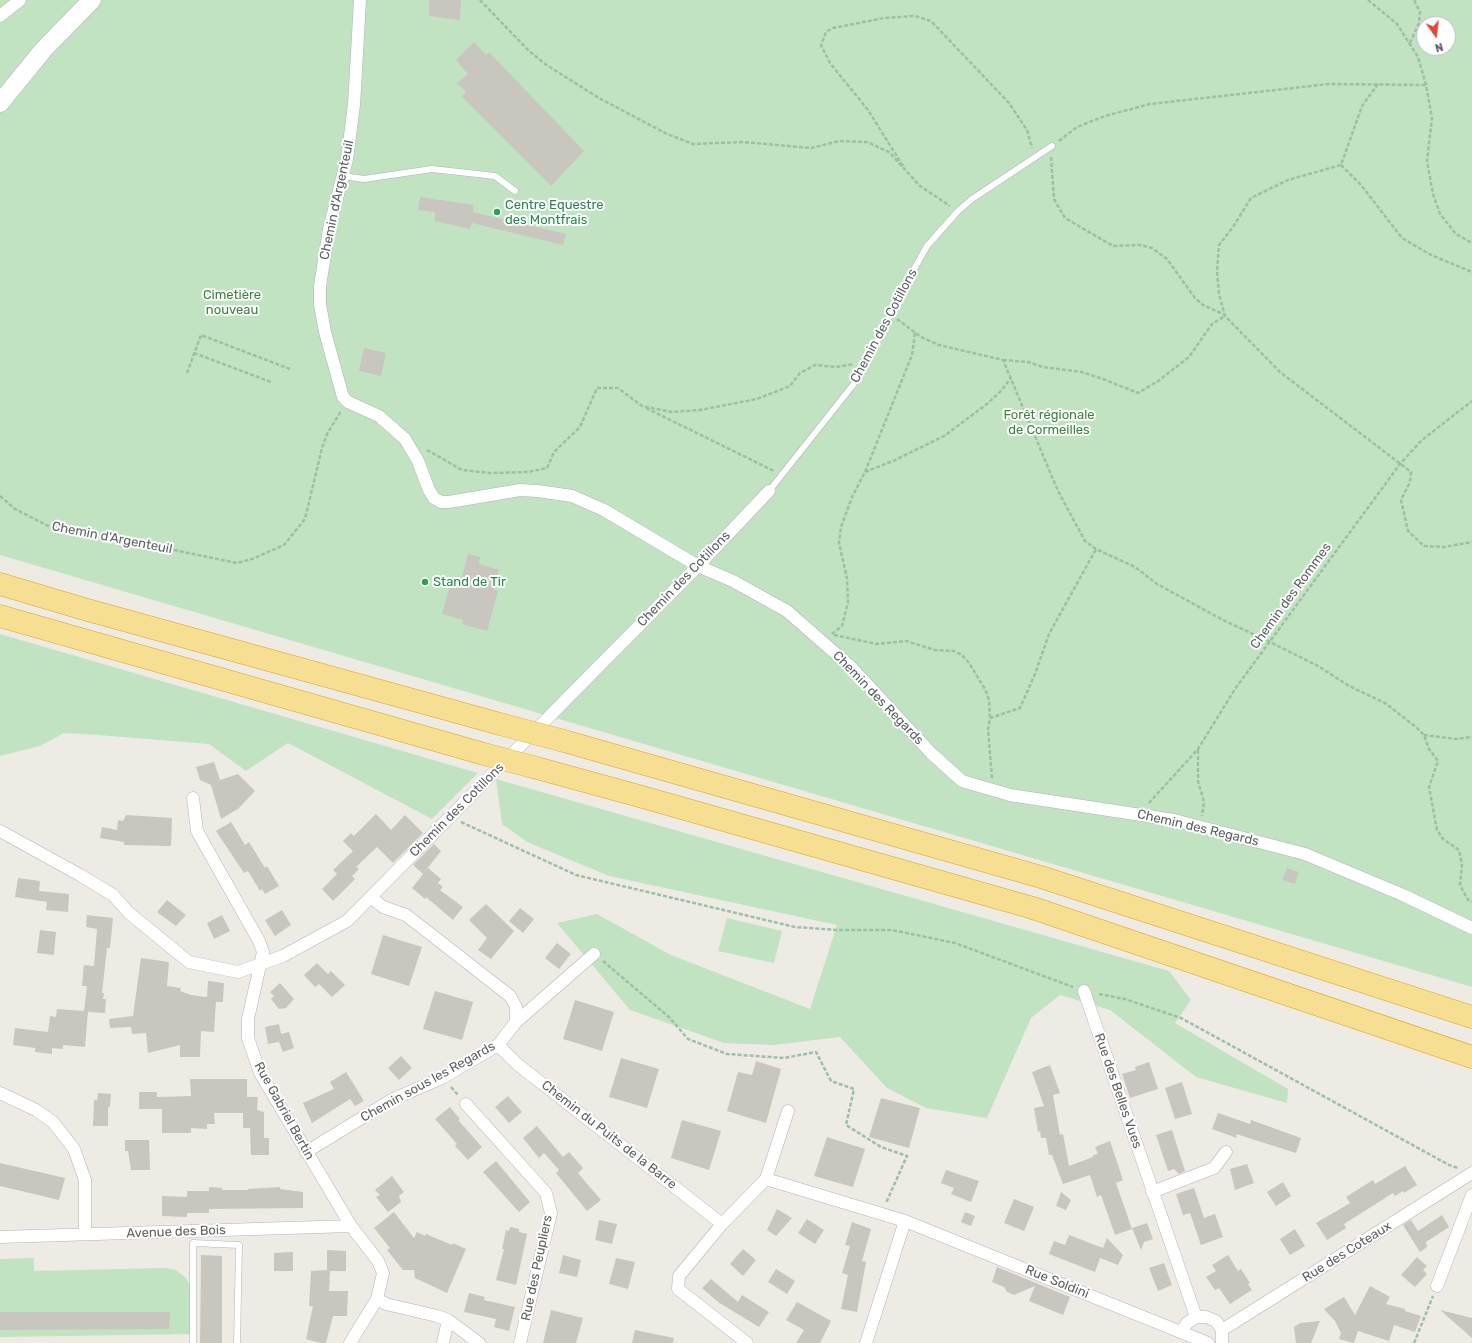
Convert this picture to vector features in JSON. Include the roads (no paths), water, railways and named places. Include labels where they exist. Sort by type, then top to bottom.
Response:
[{"type":"highway","points":[[0,584],[84,609],[564,741],[1041,877],[1472,1017]]},
{"type":"highway","points":[[0,616],[1033,908],[1472,1057]]},
{"type":"street","points":[[0,16],[20,0]]},
{"type":"street","points":[[3,97],[44,49],[92,0]]},
{"type":"street","name":"Chemin d'Argenteuil","points":[[346,400],[325,332],[320,286],[329,229],[343,176],[354,105],[360,0]]},
{"type":"street","name":"Chemin des Regards","points":[[346,400],[379,416],[405,439],[418,461],[429,490],[437,501],[449,502],[520,490],[572,496],[604,510],[698,566],[733,581],[786,611],[851,666],[931,753],[962,781],[1010,795],[1139,813],[1174,820],[1200,828],[1305,854],[1404,895],[1472,928]]},
{"type":"street","name":"Chemin des Cotillons","points":[[0,831],[80,874],[113,896],[129,913],[189,962],[238,972],[283,956],[347,921],[698,566],[769,491]]},
{"type":"street","name":"Rue Gabriel Bertin","points":[[193,798],[197,831],[259,941],[263,952],[248,1019],[248,1038],[260,1073],[351,1226],[378,1261],[383,1273],[377,1299],[350,1343]]},
{"type":"street","points":[[371,897],[383,907],[406,915],[510,996],[516,1008],[516,1022]]},
{"type":"street","name":"Chemin sous les Regards","points":[[306,1152],[393,1099],[442,1078],[498,1045],[516,1022],[594,954]]},
{"type":"street","name":"Rue des Belles Vues","points":[[1084,991],[1196,1317]]},
{"type":"street","name":"Chemin du Puits de la Barre","points":[[498,1045],[516,1064],[722,1224]]},
{"type":"street","points":[[0,1093],[36,1110],[53,1122],[74,1149],[85,1180],[85,1234]]},
{"type":"street","name":"Rue des Peupliers","points":[[466,1104],[546,1193],[551,1213],[520,1343]]},
{"type":"street","points":[[747,1343],[678,1289],[678,1276],[722,1224],[766,1179],[788,1111]]},
{"type":"street","points":[[1152,1192],[1214,1168],[1226,1152]]},
{"type":"street","name":"Rue des Coteaux","points":[[1222,1330],[1472,1173]]},
{"type":"street","points":[[766,1179],[905,1221],[866,1343]]},
{"type":"street","points":[[1437,1286],[1472,1195]]},
{"type":"street","name":"Rue Soldini","points":[[905,1221],[1205,1342]]},
{"type":"street","name":"Avenue des Bois","points":[[0,1237],[351,1226]]},
{"type":"street","points":[[377,1299],[386,1304],[448,1320],[479,1343]]},
{"type":"street","points":[[1181,1332],[1186,1323],[1196,1317],[1206,1317],[1216,1321],[1222,1330],[1222,1343]]},
{"type":"street","points":[[443,1343],[448,1320]]},
{"type":"lane","name":"Chemin des Cotillons","points":[[769,491],[853,385],[927,246],[958,211],[972,199],[1049,147]]},
{"type":"lane","points":[[343,176],[364,179],[432,169],[495,176],[515,191]]},
{"type":"lane","points":[[193,1343],[193,1243],[239,1245],[237,1343]]},
{"type":"place","name":"Centre Equestre des Montfrais","points":[[497,212]]},
{"type":"place","name":"Stand de Tir","points":[[425,582]]},
{"type":"park label","name":"Cimetière nouveau","points":[[232,302]]},
{"type":"park label","name":"Forêt régionale de Cormeilles","points":[[1049,422]]}]
